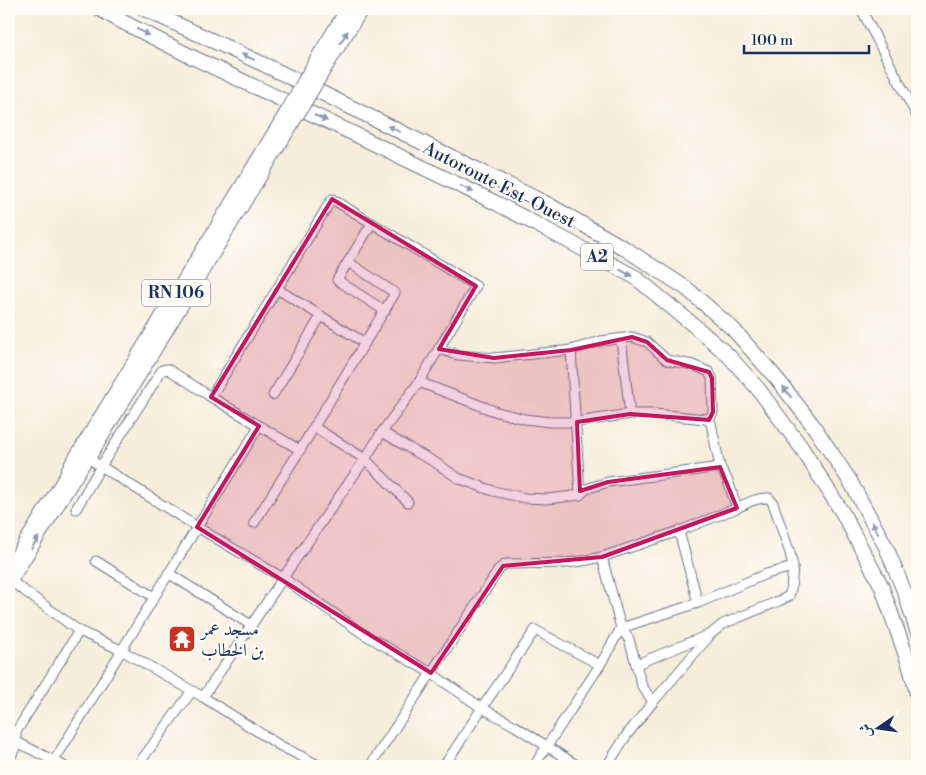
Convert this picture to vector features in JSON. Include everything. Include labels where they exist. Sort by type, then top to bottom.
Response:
[{"type":"highway","name":"Autoroute Est-Ouest","points":[[100,9],[192,57],[425,168],[551,232],[635,277],[697,328],[729,356],[759,390],[801,447],[842,512],[881,585],[909,664],[917,693]]},
{"type":"highway","name":"Autoroute Est-Ouest","points":[[144,9],[265,65],[549,205],[624,248],[686,288],[733,329],[777,379],[812,424],[850,481],[886,547],[905,593],[917,630]]},
{"type":"highway","name":"RN 106","points":[[88,458],[323,61],[348,9]]},
{"type":"highway","name":"RN 106","points":[[323,61],[361,9]]},
{"type":"highway","name":"RN 106","points":[[68,471],[289,118]]},
{"type":"main road","name":"RN 106","points":[[10,582],[88,458]]},
{"type":"main road","name":"RN 106","points":[[9,566],[68,471]]},
{"type":"street","points":[[861,9],[917,116]]},
{"type":"street","points":[[203,697],[366,459],[382,432],[419,382],[476,286],[332,199],[211,397]]},
{"type":"street","points":[[372,223],[338,280],[385,311]]},
{"type":"street","points":[[254,523],[395,293],[348,262]]},
{"type":"street","points":[[277,289],[365,343]]},
{"type":"street","points":[[272,395],[321,316]]},
{"type":"street","points":[[439,349],[458,355],[494,358],[571,350],[600,341],[632,337],[647,342],[667,360],[693,365],[709,372],[712,378],[713,412],[709,420]]},
{"type":"street","points":[[621,339],[630,414]]},
{"type":"street","points":[[571,350],[577,422],[580,495]]},
{"type":"street","points":[[76,510],[101,466],[162,370],[168,369],[300,450]]},
{"type":"street","points":[[419,382],[498,412],[525,419],[550,422],[577,422],[630,414],[655,414],[709,420]]},
{"type":"street","points":[[709,420],[720,466],[728,481],[737,508]]},
{"type":"street","points":[[54,761],[259,426]]},
{"type":"street","points":[[314,427],[366,459],[408,502]]},
{"type":"street","points":[[382,432],[458,478],[493,491],[525,498],[547,499],[580,495],[586,490],[608,482],[720,466]]},
{"type":"street","points":[[88,458],[197,527],[283,578],[362,633],[431,673],[482,708],[515,726],[578,766]]},
{"type":"street","points":[[370,766],[500,568],[506,564],[566,563],[602,556],[679,531],[745,503],[764,497],[769,498],[773,504],[793,567],[789,596],[723,624],[711,634],[626,736],[607,766]]},
{"type":"street","points":[[679,531],[698,603]]},
{"type":"street","points":[[602,556],[621,628],[629,639],[642,686],[653,702]]},
{"type":"street","points":[[96,561],[154,597]]},
{"type":"street","points":[[534,766],[600,665],[621,628],[698,603],[766,574],[793,567]]},
{"type":"street","points":[[168,573],[252,625]]},
{"type":"street","points":[[10,582],[79,631],[121,650],[203,697],[280,745],[320,766]]},
{"type":"street","points":[[444,766],[535,630],[600,665]]},
{"type":"street","points":[[9,761],[17,744],[16,732],[79,631]]},
{"type":"street","points":[[636,664],[711,634]]},
{"type":"street","points":[[137,766],[192,691]]},
{"type":"street","points":[[9,738],[17,744],[64,766]]},
{"type":"highlighted area","points":[[332,199],[476,286],[439,349],[494,358],[571,350],[632,337],[647,342],[667,360],[709,372],[712,378],[713,412],[709,420],[630,414],[577,422],[580,491],[608,482],[720,467],[737,508],[602,557],[503,566],[431,673],[197,527],[259,426],[211,397]]},
{"type":"place","name":"مسجد عمر بن الخطاب","points":[[182,639]]}]
